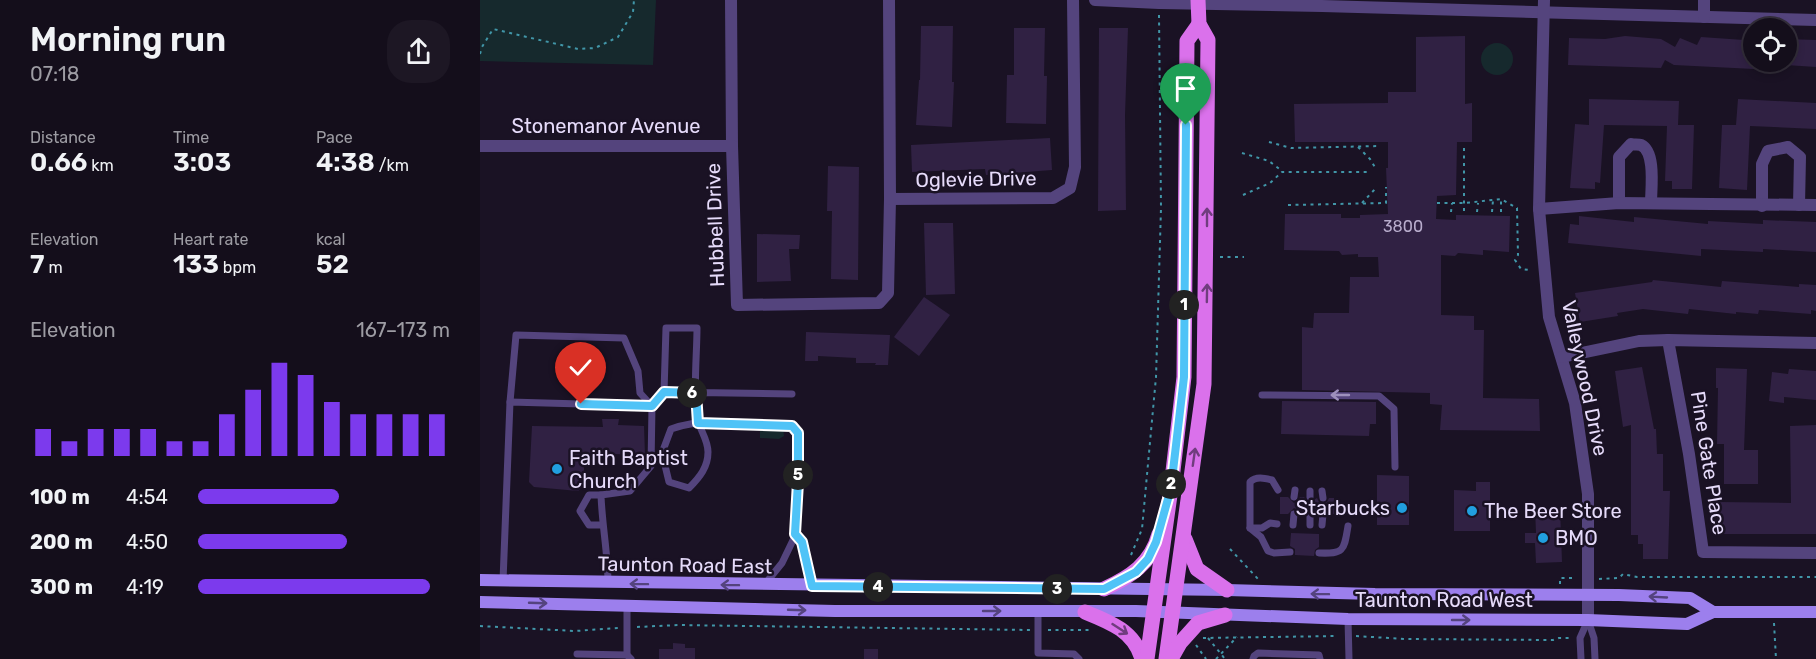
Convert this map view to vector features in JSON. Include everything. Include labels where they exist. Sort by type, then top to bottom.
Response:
[{"type":"main road","points":[[1166,659],[1204,384],[1209,40],[1199,24],[1198,1]]},
{"type":"main road","points":[[1145,659],[1171,488],[1184,377],[1187,40],[1199,24]]},
{"type":"main road","points":[[1104,589],[1136,572],[1148,559],[1156,542],[1171,488]]},
{"type":"main road","points":[[1184,536],[1197,569],[1227,590]]},
{"type":"main road","name":"Taunton Road East","points":[[480,580],[608,584],[1177,590]]},
{"type":"main road","name":"Taunton Road West","points":[[1177,590],[1375,594],[1589,594],[1690,598],[1713,612]]},
{"type":"main road","points":[[480,602],[835,611],[1152,612],[1174,614]]},
{"type":"main road","points":[[1085,612],[1125,632],[1145,659]]},
{"type":"main road","name":"Taunton Road West","points":[[1174,614],[1348,619],[1588,620],[1687,624],[1713,612],[1816,612]]},
{"type":"main road","points":[[1171,659],[1180,643],[1198,623],[1225,615]]},
{"type":"street","points":[[731,0],[732,146]]},
{"type":"street","name":"Oglevie Drive","points":[[889,0],[890,199],[1053,198],[1070,188],[1075,167],[1073,0]]},
{"type":"street","points":[[1095,0],[1159,3],[1198,1],[1544,6],[1704,17],[1816,20]]},
{"type":"street","points":[[1704,0],[1704,17]]},
{"type":"street","name":"Valleywood Drive","points":[[1544,6],[1539,209],[1549,317],[1575,403],[1588,494],[1588,620]]},
{"type":"street","points":[[1619,204],[1619,157],[1631,144],[1641,146],[1648,152],[1651,161],[1651,203]]},
{"type":"street","name":"Stonemanor Avenue","points":[[480,146],[732,146]]},
{"type":"street","name":"Hubbell Drive","points":[[732,146],[737,305],[879,303],[888,293],[890,199]]},
{"type":"street","points":[[1762,206],[1762,164],[1768,151],[1788,147],[1800,157],[1799,205]]},
{"type":"street","points":[[1539,209],[1651,203],[1816,205]]},
{"type":"street","name":"Pine Gate Place","points":[[1668,340],[1689,454],[1703,552],[1816,553]]},
{"type":"street","points":[[1562,357],[1639,341],[1816,343]]},
{"type":"lane","points":[[602,525],[589,525],[580,511],[589,495],[630,491],[651,466],[652,406],[664,392],[666,328],[697,328],[698,423],[705,435],[708,452],[703,474],[689,488],[669,482],[663,453],[671,429],[685,424],[698,423],[792,426],[798,433],[795,534],[782,563],[764,585]]},
{"type":"lane","points":[[502,581],[510,402],[516,335],[624,338],[638,371],[640,393],[652,406]]},
{"type":"lane","points":[[664,392],[792,394]]},
{"type":"lane","points":[[1262,395],[1379,396],[1394,409],[1395,466]]},
{"type":"lane","points":[[510,402],[652,406]]},
{"type":"lane","points":[[1250,528],[1250,482],[1262,477],[1272,480],[1278,490]]},
{"type":"lane","points":[[602,495],[602,525],[608,584]]},
{"type":"lane","points":[[1293,525],[1294,514]]},
{"type":"lane","points":[[1310,525],[1311,514]]},
{"type":"lane","points":[[1322,525],[1323,514]]},
{"type":"lane","points":[[1250,528],[1262,528],[1270,523],[1277,524]]},
{"type":"lane","points":[[1319,553],[1337,554],[1345,544],[1348,526]]},
{"type":"lane","points":[[1250,528],[1261,537],[1268,551],[1290,552]]},
{"type":"lane","points":[[795,534],[802,542],[812,586]]},
{"type":"lane","points":[[577,654],[629,657],[626,628],[627,606]]},
{"type":"lane","points":[[1038,611],[1038,656],[1074,654],[1079,659]]},
{"type":"lane","points":[[1348,619],[1349,659]]},
{"type":"lane","points":[[1581,659],[1581,638],[1588,620]]},
{"type":"lane","points":[[1588,620],[1594,638],[1595,659]]},
{"type":"lane","points":[[1253,659],[1258,653],[1329,659]]},
{"type":"path","points":[[480,54],[493,29],[578,49],[595,48],[618,37],[633,12],[634,0]]},
{"type":"path","points":[[1131,557],[1142,529],[1156,377],[1161,208],[1159,3]]},
{"type":"path","points":[[1269,141],[1291,148],[1380,146]]},
{"type":"path","points":[[1358,147],[1376,169]]},
{"type":"path","points":[[1464,148],[1464,212]]},
{"type":"path","points":[[1242,153],[1269,161],[1282,172],[1368,172]]},
{"type":"path","points":[[1243,195],[1270,183],[1282,172]]},
{"type":"path","points":[[1288,205],[1386,203],[1386,187]]},
{"type":"path","points":[[1362,204],[1376,188]]},
{"type":"path","points":[[1501,199],[1501,213]]},
{"type":"path","points":[[1437,203],[1501,199],[1517,208],[1518,255],[1515,260],[1521,269],[1529,270]]},
{"type":"path","points":[[1492,212],[1493,200]]},
{"type":"path","points":[[1477,212],[1478,202]]},
{"type":"path","points":[[1451,212],[1452,203]]},
{"type":"path","points":[[1207,257],[1244,257]]},
{"type":"path","points":[[1230,549],[1270,592]]},
{"type":"path","points":[[1559,594],[1560,578],[1619,578],[1623,574],[1637,577],[1816,577]]},
{"type":"path","points":[[1774,613],[1776,659]]},
{"type":"path","points":[[480,626],[575,631],[678,625],[1095,630]]},
{"type":"path","points":[[1201,638],[1349,636],[1553,640],[1581,638]]},
{"type":"path","points":[[1208,637],[1225,659]]},
{"type":"path","points":[[1216,659],[1237,637]]},
{"type":"path","points":[[1195,640],[1196,647],[1206,659]]},
{"type":"green space","points":[[480,0],[656,0],[653,65],[480,61]]},
{"type":"green space","points":[[1497,43],[1508,48],[1513,59],[1508,70],[1497,75],[1486,70],[1481,59],[1486,48]]},
{"type":"green space","points":[[763,425],[783,427],[784,436],[779,439],[760,438],[760,428]]},
{"type":"building","points":[[921,26],[953,26],[952,127],[916,125]]},
{"type":"building","points":[[1014,28],[1045,28],[1046,124],[1006,123],[1007,75],[1014,75]]},
{"type":"building","points":[[1099,28],[1128,28],[1125,115],[1126,210],[1098,211]]},
{"type":"building","points":[[1465,36],[1465,104],[1472,103],[1472,142],[1457,142],[1456,195],[1437,196],[1436,219],[1456,220],[1456,215],[1510,216],[1509,252],[1483,250],[1483,255],[1458,253],[1455,256],[1441,255],[1441,315],[1474,316],[1474,330],[1484,330],[1483,398],[1539,399],[1540,431],[1440,430],[1442,405],[1430,404],[1430,393],[1302,390],[1302,327],[1313,328],[1314,313],[1349,313],[1350,277],[1379,277],[1378,257],[1358,257],[1358,254],[1342,255],[1339,251],[1284,250],[1285,214],[1341,214],[1341,218],[1360,218],[1360,215],[1388,214],[1386,168],[1388,168],[1388,142],[1295,142],[1294,104],[1388,103],[1388,92],[1416,92],[1416,37]]},
{"type":"building","points":[[1625,36],[1661,39],[1675,47],[1680,38],[1697,45],[1701,37],[1743,40],[1743,68],[1674,65],[1665,60],[1661,68],[1568,65],[1569,38],[1605,39]]},
{"type":"building","points":[[1797,39],[1816,40],[1816,67],[1797,66]]},
{"type":"building","points":[[1589,99],[1679,101],[1678,125],[1694,125],[1692,189],[1672,189],[1672,181],[1665,181],[1667,126],[1604,125],[1600,183],[1595,182],[1595,189],[1570,188],[1575,124],[1589,125]]},
{"type":"building","points":[[1738,99],[1816,103],[1816,129],[1750,126],[1747,190],[1719,188],[1722,125],[1736,125]]},
{"type":"building","points":[[1050,138],[1052,170],[986,175],[985,169],[912,172],[911,145]]},
{"type":"building","points":[[828,166],[859,167],[858,280],[831,279],[832,211],[827,211]]},
{"type":"building","points":[[1579,216],[1634,222],[1634,217],[1708,224],[1708,221],[1763,224],[1763,220],[1816,222],[1816,252],[1701,249],[1701,256],[1568,243],[1570,224],[1579,225]]},
{"type":"building","points":[[924,223],[953,223],[955,294],[926,295]]},
{"type":"building","points":[[757,234],[800,235],[799,249],[789,249],[791,281],[757,282]]},
{"type":"building","points":[[1653,280],[1721,287],[1722,281],[1799,287],[1799,284],[1816,285],[1816,311],[1811,310],[1811,314],[1759,310],[1758,314],[1736,312],[1736,314],[1689,309],[1688,314],[1643,309],[1617,313],[1618,316],[1580,322],[1575,293],[1652,282]]},
{"type":"building","points":[[924,297],[950,315],[919,356],[894,337]]},
{"type":"building","points":[[806,332],[890,335],[888,365],[856,363],[856,358],[818,356],[818,361],[805,361]]},
{"type":"building","points":[[1642,367],[1654,429],[1656,429],[1657,454],[1663,454],[1663,491],[1670,491],[1668,559],[1643,559],[1643,544],[1638,544],[1638,535],[1631,535],[1631,425],[1623,427],[1615,371]]},
{"type":"building","points":[[1716,368],[1747,369],[1744,450],[1758,450],[1758,484],[1724,484],[1724,444],[1717,444]]},
{"type":"building","points":[[1789,369],[1816,371],[1816,400],[1784,397],[1784,403],[1769,401],[1772,372],[1788,374]]},
{"type":"building","points":[[1282,401],[1376,402],[1376,424],[1370,424],[1369,436],[1281,434]]},
{"type":"building","name":"Faith Baptist Church","points":[[602,419],[619,419],[618,425],[644,426],[645,455],[584,453],[584,486],[578,491],[534,487],[529,482],[532,426],[603,427]]},
{"type":"building","points":[[1816,425],[1816,534],[1717,534],[1717,502],[1791,503],[1790,426]]},
{"type":"building","points":[[1377,475],[1409,476],[1409,525],[1377,525]]},
{"type":"building","name":"The Beer Store","points":[[1476,482],[1490,482],[1490,531],[1454,531],[1454,490],[1476,491]]},
{"type":"building","points":[[1280,497],[1288,497],[1294,503],[1300,497],[1304,497],[1309,503],[1317,498],[1323,504],[1329,498],[1334,498],[1334,514],[1329,514],[1323,508],[1317,514],[1311,508],[1307,509],[1304,514],[1300,514],[1294,508],[1288,514],[1280,514]]},
{"type":"building","name":"BMO","points":[[1535,508],[1560,508],[1562,562],[1536,563],[1535,543],[1525,543],[1525,533],[1536,533]]},
{"type":"building","points":[[1291,533],[1319,534],[1319,547],[1315,550],[1314,556],[1295,555],[1295,549],[1290,546]]},
{"type":"building","points":[[673,643],[685,644],[685,648],[695,648],[695,659],[659,659],[659,649],[673,649]]},
{"type":"building","points":[[864,649],[878,649],[878,659],[864,659]]},
{"type":"place","name":"Faith Baptist Church","points":[[557,469]]},
{"type":"place","name":"Starbucks","points":[[1402,508]]},
{"type":"place","name":"The Beer Store","points":[[1472,511]]},
{"type":"place","name":"BMO","points":[[1543,538]]},
{"type":"route","points":[[581,404],[652,406],[664,392],[696,393],[698,423],[792,426],[798,433],[795,534],[802,542],[812,586],[1104,589],[1136,572],[1148,559],[1156,542],[1171,488],[1184,377],[1186,125]]}]
